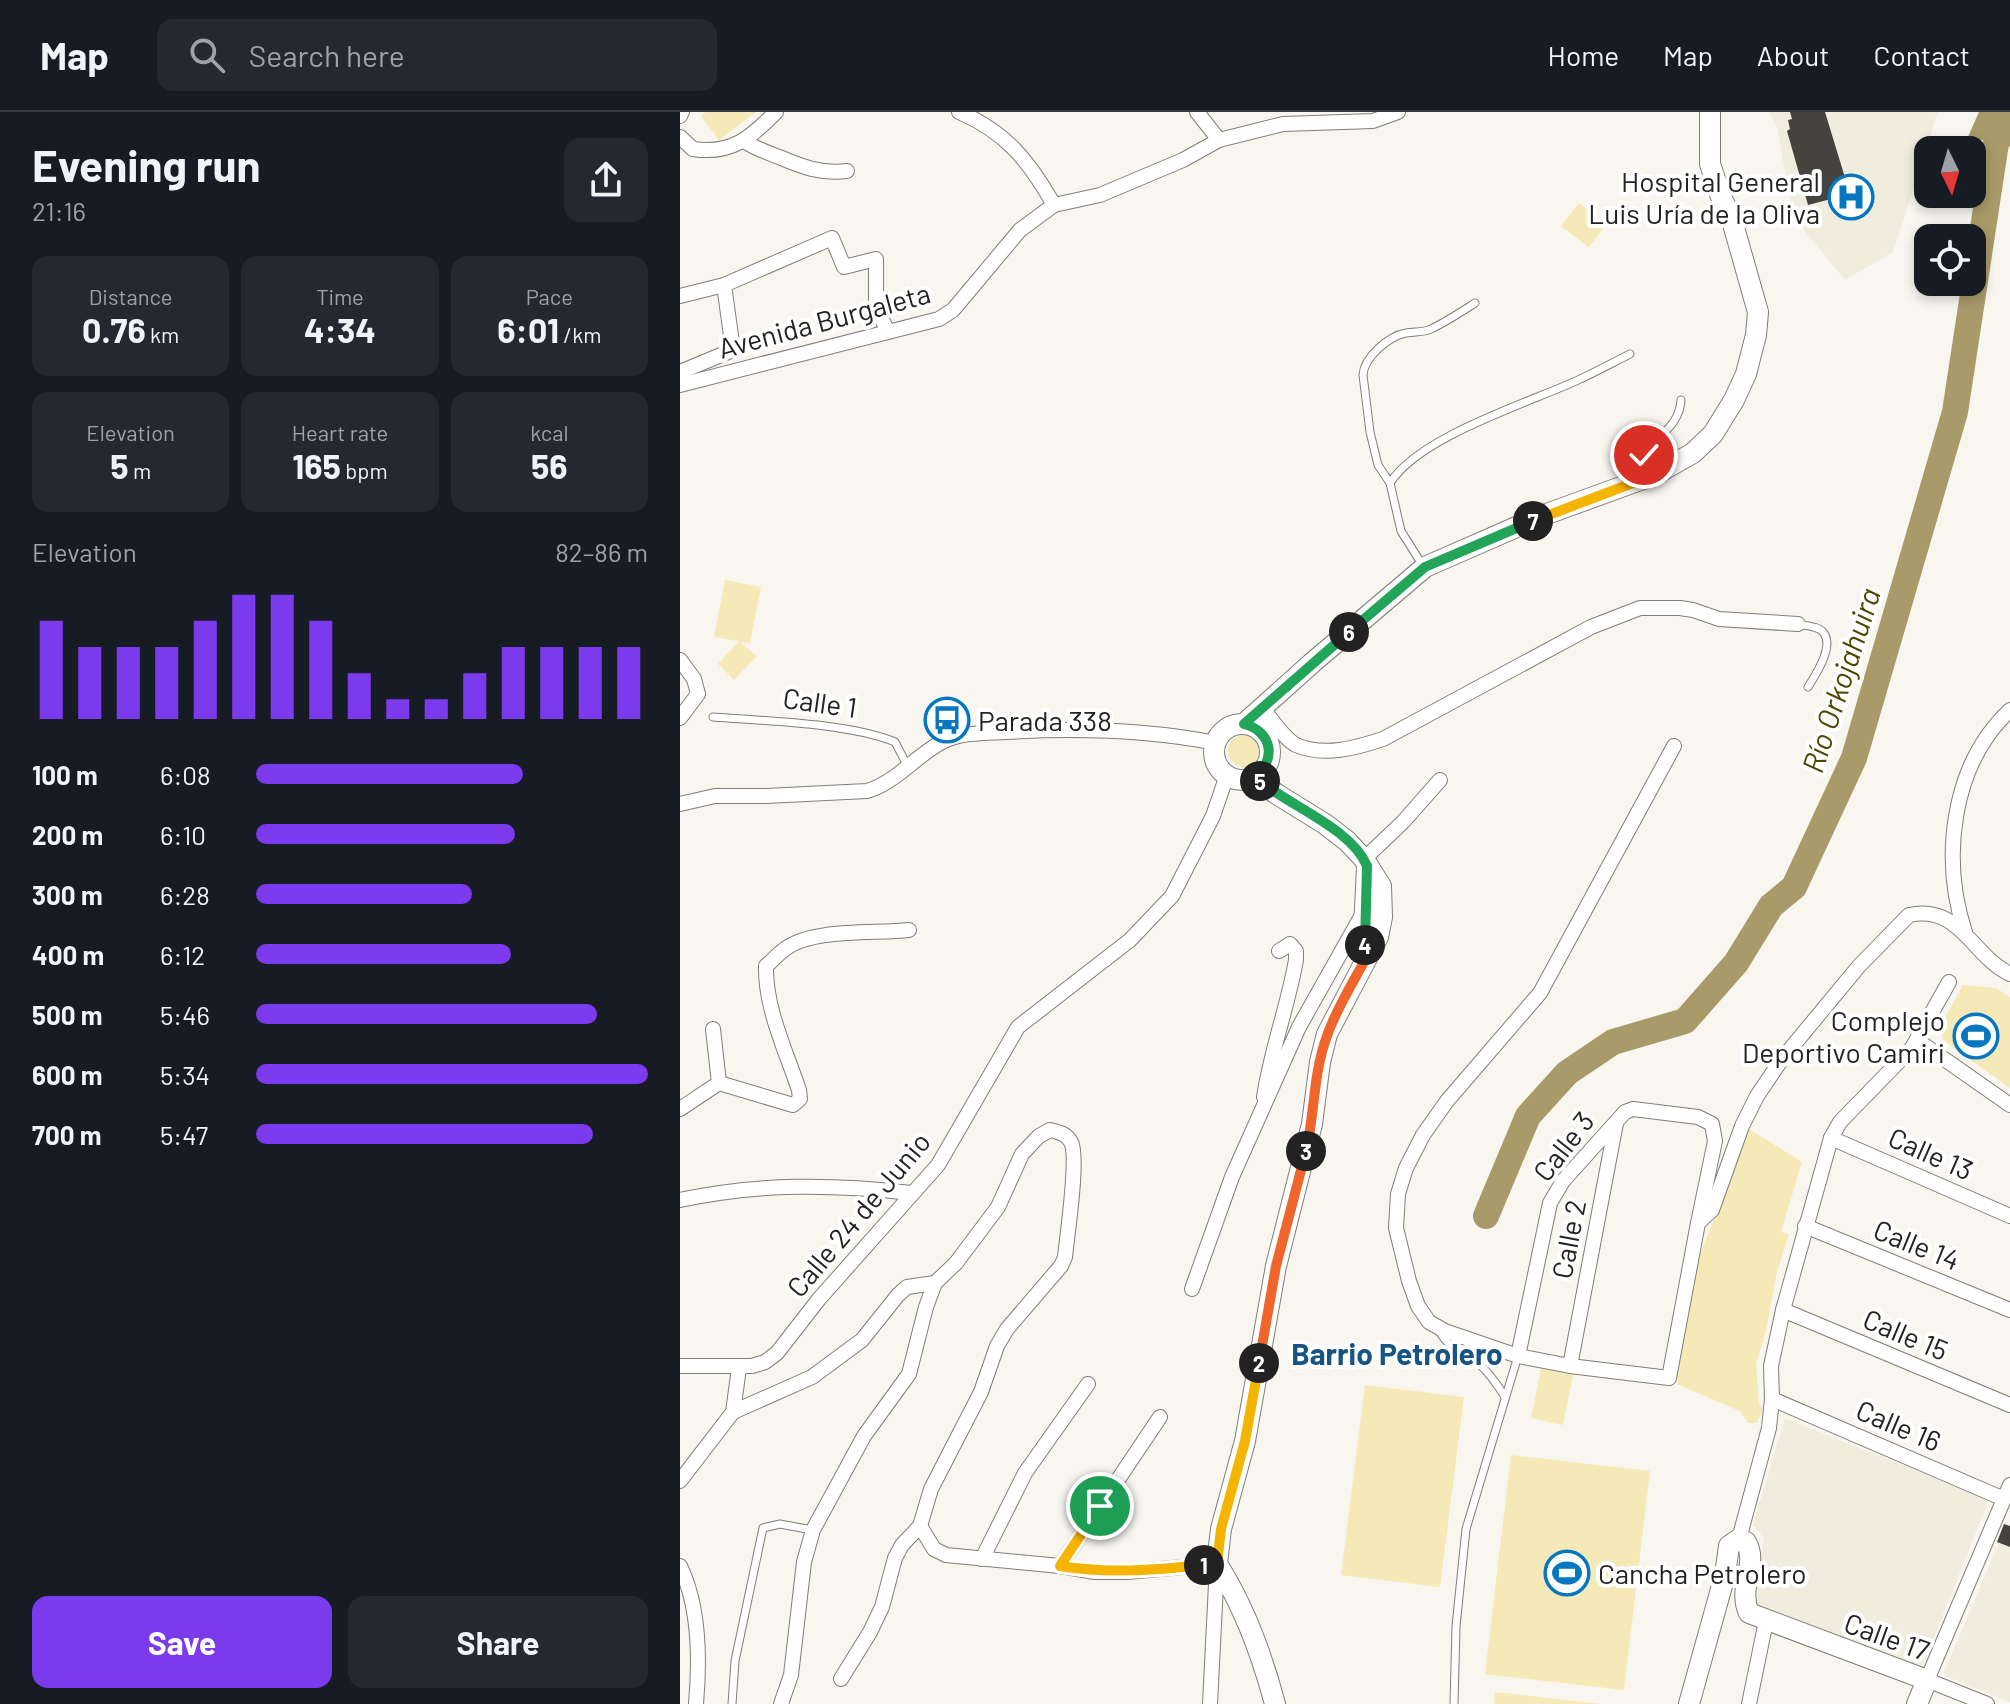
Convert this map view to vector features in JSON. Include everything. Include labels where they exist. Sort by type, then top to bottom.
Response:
[{"type":"main road","points":[[1244,724],[1260,731],[1269,746],[1267,764],[1255,776],[1241,780],[1227,775],[1215,761],[1215,743],[1227,729],[1244,724],[1425,567],[1544,515],[1670,467],[1693,453],[1713,434],[1746,374],[1756,335],[1758,312],[1731,217],[1710,164],[1710,112]]},
{"type":"main road","points":[[1255,776],[1347,841],[1366,862],[1374,909],[1366,958],[1327,1034],[1320,1062],[1312,1124],[1276,1266],[1245,1441],[1221,1529],[1217,1564],[1245,1616],[1275,1704]]},
{"type":"main road","points":[[1689,1704],[1725,1575],[1729,1546],[1739,1539],[1746,1542],[1752,1556],[1744,1588],[1746,1608],[1749,1613],[1766,1621]]},
{"type":"main road","name":"Calle 17","points":[[1766,1621],[1927,1680]]},
{"type":"main road","points":[[1917,1704],[1927,1680]]},
{"type":"street","points":[[681,140],[693,149],[702,151],[744,141],[776,112]]},
{"type":"street","points":[[959,112],[983,122],[1009,142],[1031,167],[1054,205]]},
{"type":"street","points":[[1197,112],[1219,140]]},
{"type":"street","name":"Avenida Burgaleta","points":[[680,385],[923,324],[953,310],[1020,230],[1054,205],[1100,195],[1183,160],[1219,140],[1283,124],[1373,121],[1398,112]]},
{"type":"street","points":[[744,141],[759,151],[803,169],[816,172],[847,171]]},
{"type":"street","points":[[680,296],[724,285],[832,238],[844,267],[876,259],[876,307],[888,332]]},
{"type":"street","points":[[680,372],[733,350],[724,285]]},
{"type":"street","points":[[1262,708],[1296,744],[1331,751],[1356,748],[1383,739],[1591,627],[1640,608],[1680,608],[1719,619],[1798,624]]},
{"type":"street","points":[[680,660],[698,687],[694,702],[680,718]]},
{"type":"street","points":[[1965,933],[1954,894],[1954,822],[1966,774],[1986,739],[2010,710]]},
{"type":"street","points":[[680,804],[715,796],[867,791],[879,788],[946,740],[970,734],[1114,729],[1176,735],[1215,743]]},
{"type":"street","points":[[1674,746],[1540,993],[1447,1101],[1423,1135],[1406,1168],[1398,1194],[1396,1228],[1401,1256],[1418,1306],[1429,1322],[1460,1338],[1518,1356],[1669,1378],[1698,1223],[1712,1210],[1742,1126],[1757,1096],[1782,1059],[1859,966],[1909,915],[1933,913],[1965,933],[1984,955],[2010,974]]},
{"type":"street","name":"Calle 24 de Junio","points":[[739,1368],[765,1362],[777,1353],[819,1299],[938,1165],[1018,1027],[1130,940],[1172,896],[1213,816],[1227,775]]},
{"type":"street","points":[[1366,862],[1440,780]]},
{"type":"street","points":[[1192,1289],[1232,1177],[1299,1027],[1374,909]]},
{"type":"street","points":[[719,1083],[793,1105],[797,1103],[799,1090],[773,1012],[766,966],[787,947],[813,937],[846,932],[872,934],[909,930]]},
{"type":"street","points":[[1261,1117],[1269,1059],[1282,1023],[1296,960],[1296,951],[1290,944],[1279,951]]},
{"type":"street","points":[[1739,1539],[1769,1428],[1771,1366],[1783,1310],[1831,1138],[1840,1122],[1912,1048],[1949,982]]},
{"type":"street","points":[[713,1029],[719,1083]]},
{"type":"street","points":[[1917,1040],[2010,1105]]},
{"type":"street","points":[[680,1109],[719,1083]]},
{"type":"street","name":"Calle 3","points":[[1518,1356],[1550,1203],[1563,1181],[1625,1112],[1633,1109],[1698,1117],[1712,1124],[1715,1141],[1698,1223]]},
{"type":"street","name":"Calle 2","points":[[1570,1366],[1616,1121]]},
{"type":"street","points":[[781,1704],[791,1675],[804,1562],[813,1530],[864,1436],[909,1374],[935,1283],[956,1263],[998,1207],[1022,1154],[1050,1130],[1061,1132],[1070,1139],[1074,1157],[1065,1257],[997,1346],[981,1392],[931,1489],[920,1526],[902,1545],[895,1558],[882,1607],[841,1679]]},
{"type":"street","name":"Calle 13","points":[[1831,1138],[2010,1216]]},
{"type":"street","points":[[680,1200],[752,1188],[819,1184],[912,1193]]},
{"type":"street","name":"Calle 14","points":[[1805,1226],[2010,1310]]},
{"type":"street","points":[[733,1412],[773,1397],[812,1377],[862,1340],[907,1287],[935,1283]]},
{"type":"street","name":"Calle 15","points":[[1783,1310],[2010,1405]]},
{"type":"street","points":[[680,1366],[739,1368],[733,1412],[680,1481]]},
{"type":"street","points":[[982,1559],[1025,1473],[1088,1384]]},
{"type":"street","name":"Calle 16","points":[[1772,1399],[2007,1492]]},
{"type":"street","points":[[1060,1566],[1160,1417]]},
{"type":"street","points":[[1927,1680],[2007,1492]]},
{"type":"street","points":[[920,1526],[934,1549],[946,1555],[1095,1572],[1217,1564],[1210,1704]]},
{"type":"street","points":[[680,1566],[688,1584],[698,1653],[696,1704]]},
{"type":"street","points":[[1749,1704],[1766,1621]]},
{"type":"street","name":"Calle 17","points":[[1927,1680],[1987,1704]]},
{"type":"lane","points":[[1425,567],[1401,531],[1390,483],[1378,465],[1374,452],[1364,365],[1398,336],[1427,331],[1475,303]]},
{"type":"lane","points":[[1390,483],[1409,460],[1458,433],[1496,413],[1575,382],[1630,354]]},
{"type":"lane","points":[[1638,481],[1640,462],[1680,412],[1681,400]]},
{"type":"lane","points":[[1798,624],[1818,629],[1824,633],[1826,640],[1825,654],[1808,687]]},
{"type":"lane","name":"Calle 1","points":[[713,717],[842,730],[886,738],[895,742],[907,765]]},
{"type":"lane","points":[[1436,1326],[1448,1346],[1490,1373],[1505,1397]]},
{"type":"lane","points":[[1454,1704],[1456,1626],[1466,1529],[1518,1356]]},
{"type":"lane","points":[[732,1704],[735,1661],[763,1528],[780,1524],[813,1530]]},
{"type":"shaded area","points":[[706,112],[756,112],[719,140],[701,116]]},
{"type":"shaded area","name":"Hospital General Luis Uría de la Oliva","points":[[1769,112],[1938,112],[1930,136],[1914,136],[1914,187],[1893,252],[1845,280],[1793,217],[1777,127]]},
{"type":"shaded area","points":[[1979,112],[2010,112],[2010,134],[2005,142],[1986,140],[1986,136],[1968,136]]},
{"type":"shaded area","points":[[1579,203],[1606,224],[1589,247],[1561,226]]},
{"type":"shaded area","points":[[725,580],[761,587],[750,643],[740,642],[757,656],[734,680],[718,664],[739,641],[714,637]]},
{"type":"shaded area","points":[[1244,735],[1255,740],[1260,751],[1255,762],[1244,767],[1233,762],[1228,751],[1233,740]]},
{"type":"shaded area","name":"Complejo Deportivo Camiri","points":[[1963,985],[1996,988],[2010,997],[2010,1088],[1943,1040],[1940,1027]]},
{"type":"shaded area","points":[[1749,1129],[1802,1162],[1781,1232],[1789,1234],[1756,1364],[1759,1403],[1763,1410],[1757,1423],[1748,1423],[1740,1411],[1677,1384],[1691,1278]]},
{"type":"shaded area","points":[[1541,1368],[1573,1375],[1563,1425],[1531,1418]]},
{"type":"shaded area","points":[[1365,1385],[1464,1397],[1440,1587],[1341,1575]]},
{"type":"shaded area","points":[[1785,1418],[1989,1500],[1918,1677],[1754,1604],[1764,1538],[1753,1525]]},
{"type":"shaded area","name":"Cancha Petrolero","points":[[1511,1455],[1650,1471],[1624,1690],[1485,1674]]},
{"type":"shaded area","points":[[1999,1543],[2010,1547],[2010,1702],[1945,1676],[1944,1672]]},
{"type":"shaded area","points":[[1495,1692],[1601,1704],[1494,1704]]},
{"type":"building","points":[[1790,112],[1825,112],[1850,194],[1808,205],[1787,131],[1790,129],[1788,120],[1792,119]]},
{"type":"building","points":[[2004,1524],[2010,1526],[2010,1547],[1997,1542]]},
{"type":"waterway","name":"Río Orkojahuira","points":[[1486,1216],[1528,1116],[1567,1073],[1613,1042],[1685,1021],[1736,963],[1771,906],[1794,887],[1854,758],[1955,412],[1996,143],[2010,122]]},
{"type":"place","name":"Hospital General Luis Uría de la Oliva","points":[[1851,197]]},
{"type":"place","name":"Parada 338","points":[[947,720]]},
{"type":"place","name":"Complejo Deportivo Camiri","points":[[1976,1036]]},
{"type":"place","name":"Cancha Petrolero","points":[[1567,1573]]},
{"type":"district","name":"Barrio Petrolero","points":[[1397,1353]]},
{"type":"route","points":[[1100,1506],[1060,1566],[1095,1572],[1127,1572],[1217,1564],[1221,1529],[1245,1441],[1276,1266],[1312,1124],[1320,1062],[1327,1034],[1366,958],[1367,866],[1364,859],[1325,824],[1275,793],[1255,776],[1267,764],[1269,746],[1260,731],[1244,724],[1425,567],[1544,515],[1638,481],[1644,455]]}]
